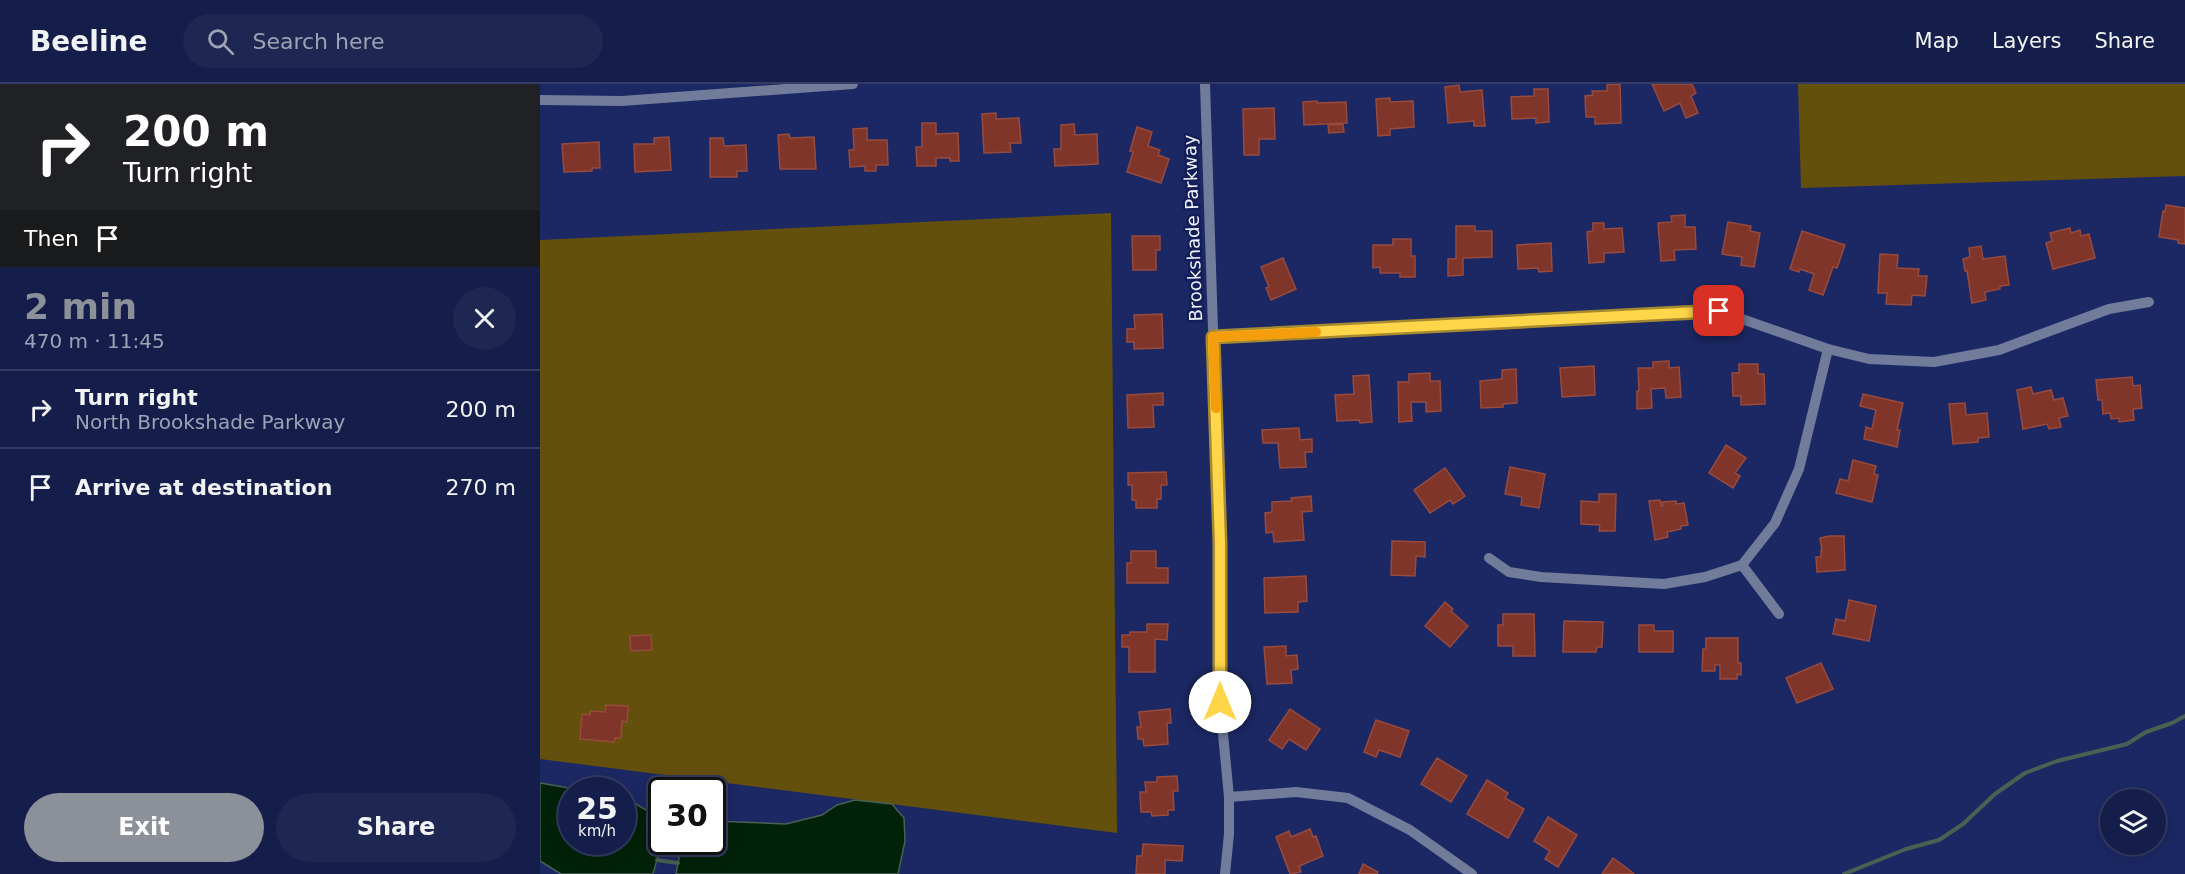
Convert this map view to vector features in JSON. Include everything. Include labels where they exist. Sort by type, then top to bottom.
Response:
[{"type":"street","points":[[540,100],[622,101],[853,84]]},
{"type":"street","name":"Brookshade Parkway","points":[[1205,84],[1220,543],[1220,702],[1229,796],[1229,834],[1225,874]]},
{"type":"street","points":[[1213,337],[1719,311],[1828,350],[1869,359],[1934,362],[1999,350],[2109,309],[2149,302]]},
{"type":"street","points":[[1489,558],[1509,572],[1541,577],[1664,584],[1705,577],[1742,565],[1774,523],[1798,470],[1828,350]]},
{"type":"street","points":[[1742,565],[1779,614]]},
{"type":"street","points":[[1229,796],[1296,792],[1348,798],[1410,830],[1472,874]]},
{"type":"shaded area","points":[[1798,84],[2185,84],[2185,176],[1801,188]]},
{"type":"shaded area","points":[[1111,213],[1117,833],[726,783],[726,777],[680,777],[540,759],[540,240]]},
{"type":"shaded area","points":[[540,783],[558,786],[558,855],[636,855],[636,804],[648,811],[648,855],[658,855],[653,874],[561,874],[540,861]]},
{"type":"shaded area","points":[[855,800],[892,804],[904,818],[905,841],[898,874],[676,874],[680,855],[726,855],[726,822],[786,824],[822,815],[837,805]]},
{"type":"building","points":[[1620,84],[1621,123],[1595,124],[1595,117],[1586,117],[1585,96],[1593,95],[1592,91],[1607,91],[1607,85]]},
{"type":"building","points":[[1652,84],[1692,84],[1696,93],[1691,96],[1698,113],[1686,118],[1680,103],[1664,111]]},
{"type":"building","points":[[1459,85],[1460,92],[1482,90],[1485,126],[1474,126],[1474,121],[1448,123],[1445,87]]},
{"type":"building","points":[[1534,89],[1548,89],[1549,122],[1536,123],[1536,118],[1512,119],[1511,97],[1534,96]]},
{"type":"building","points":[[1390,98],[1390,102],[1413,101],[1414,127],[1390,129],[1390,135],[1378,136],[1376,99]]},
{"type":"building","points":[[1317,101],[1317,103],[1346,102],[1347,123],[1304,125],[1303,102]]},
{"type":"building","points":[[1274,108],[1275,139],[1259,139],[1259,155],[1244,155],[1243,109]]},
{"type":"building","points":[[996,113],[996,119],[1019,118],[1021,143],[1010,143],[1011,152],[984,153],[982,114]]},
{"type":"building","points":[[922,123],[936,123],[936,134],[958,133],[959,161],[950,161],[950,158],[936,158],[936,166],[917,166],[916,147],[922,147]]},
{"type":"building","points":[[1074,124],[1075,135],[1097,134],[1098,164],[1055,166],[1054,149],[1061,149],[1061,125]]},
{"type":"building","points":[[1343,124],[1344,132],[1329,133],[1328,125]]},
{"type":"building","points":[[1137,127],[1152,132],[1148,146],[1160,150],[1158,155],[1169,159],[1161,183],[1127,172]]},
{"type":"building","points":[[867,128],[867,140],[887,140],[888,165],[876,165],[876,171],[865,171],[865,166],[850,167],[849,150],[854,150],[853,129]]},
{"type":"building","points":[[789,134],[790,138],[814,137],[816,169],[780,169],[778,135]]},
{"type":"building","points":[[669,137],[671,170],[635,172],[634,144],[654,144],[654,138]]},
{"type":"building","points":[[710,138],[723,138],[724,146],[746,145],[747,171],[737,171],[737,177],[710,177]]},
{"type":"building","points":[[599,142],[600,168],[592,168],[592,171],[564,172],[562,144]]},
{"type":"building","points":[[2166,205],[2185,208],[2185,244],[2178,243],[2178,240],[2159,237]]},
{"type":"building","points":[[1685,215],[1685,227],[1695,227],[1696,249],[1674,250],[1675,260],[1661,261],[1658,223],[1672,222],[1671,216]]},
{"type":"building","points":[[1728,222],[1751,226],[1750,231],[1760,233],[1754,267],[1741,265],[1742,257],[1722,254]]},
{"type":"building","points":[[1593,223],[1604,223],[1604,229],[1622,228],[1624,252],[1604,253],[1604,262],[1589,263],[1587,232],[1593,231]]},
{"type":"building","points":[[1456,226],[1475,226],[1475,231],[1492,231],[1492,257],[1463,258],[1463,275],[1448,276],[1448,259],[1456,259]]},
{"type":"building","points":[[2070,228],[2071,233],[2080,230],[2081,236],[2089,234],[2095,258],[2053,269],[2046,243],[2052,241],[2050,233]]},
{"type":"building","points":[[1802,231],[1845,245],[1837,268],[1833,267],[1823,295],[1809,290],[1814,274],[1800,269],[1799,272],[1790,269]]},
{"type":"building","points":[[1132,236],[1160,236],[1160,250],[1156,250],[1156,270],[1133,270]]},
{"type":"building","points":[[1393,239],[1411,239],[1411,256],[1415,256],[1415,277],[1400,277],[1400,273],[1380,273],[1380,267],[1373,268],[1373,245],[1393,245]]},
{"type":"building","points":[[1551,243],[1552,271],[1539,272],[1538,268],[1518,269],[1517,245]]},
{"type":"building","points":[[1981,246],[1983,259],[2005,256],[2009,285],[1985,292],[1986,300],[1972,303],[1963,259],[1970,257],[1969,248]]},
{"type":"building","points":[[1880,254],[1898,255],[1897,268],[1919,269],[1918,276],[1927,276],[1925,296],[1912,295],[1911,305],[1886,304],[1887,293],[1878,293]]},
{"type":"building","points":[[1283,258],[1296,289],[1271,300],[1266,288],[1269,287],[1261,267]]},
{"type":"building","points":[[1162,314],[1163,348],[1134,349],[1134,342],[1127,342],[1127,329],[1135,329],[1134,315]]},
{"type":"building","points":[[1669,361],[1669,368],[1679,367],[1681,397],[1666,398],[1665,388],[1651,389],[1652,408],[1637,409],[1638,368],[1653,368],[1653,362]]},
{"type":"building","points":[[1739,364],[1758,364],[1758,374],[1764,374],[1765,404],[1741,405],[1741,396],[1733,396],[1732,373],[1739,373]]},
{"type":"building","points":[[1594,366],[1595,395],[1562,397],[1560,368]]},
{"type":"building","points":[[1516,369],[1517,403],[1503,404],[1503,407],[1481,408],[1480,381],[1502,379],[1502,370]]},
{"type":"building","points":[[1430,373],[1430,381],[1440,381],[1441,411],[1426,412],[1426,402],[1411,402],[1412,421],[1399,422],[1398,382],[1409,382],[1409,374]]},
{"type":"building","points":[[1369,375],[1372,422],[1337,421],[1335,395],[1354,394],[1353,376]]},
{"type":"building","points":[[2132,377],[2133,386],[2140,385],[2142,408],[2133,409],[2134,420],[2119,422],[2119,418],[2111,419],[2110,413],[2103,414],[2102,400],[2098,400],[2096,380]]},
{"type":"building","points":[[2031,387],[2033,394],[2051,390],[2054,400],[2063,398],[2068,416],[2059,418],[2061,427],[2049,429],[2047,424],[2023,429],[2017,390]]},
{"type":"building","points":[[1163,393],[1163,405],[1153,405],[1154,427],[1128,428],[1127,395]]},
{"type":"building","points":[[1863,394],[1903,403],[1897,430],[1900,430],[1897,447],[1864,439],[1866,427],[1872,429],[1876,410],[1860,406]]},
{"type":"building","points":[[1965,403],[1966,415],[1987,413],[1989,437],[1978,438],[1978,442],[1953,444],[1949,404]]},
{"type":"building","points":[[1299,428],[1300,440],[1312,439],[1312,452],[1305,452],[1306,467],[1280,468],[1278,443],[1263,443],[1262,430]]},
{"type":"building","points":[[1726,445],[1746,458],[1735,473],[1740,476],[1733,488],[1709,473]]},
{"type":"building","points":[[1853,460],[1876,466],[1874,474],[1878,475],[1872,502],[1836,493],[1840,479],[1848,481]]},
{"type":"building","points":[[1510,467],[1545,474],[1539,508],[1521,505],[1522,497],[1505,494]]},
{"type":"building","points":[[1445,468],[1465,496],[1453,504],[1450,500],[1430,513],[1414,490]]},
{"type":"building","points":[[1166,472],[1167,485],[1161,485],[1161,499],[1157,499],[1157,508],[1136,508],[1136,500],[1132,500],[1132,485],[1128,485],[1128,473]]},
{"type":"building","points":[[1599,494],[1616,494],[1615,531],[1599,531],[1600,525],[1581,524],[1581,501],[1599,502]]},
{"type":"building","points":[[1311,496],[1312,511],[1302,512],[1304,540],[1274,542],[1273,532],[1266,533],[1265,513],[1272,512],[1272,502],[1292,501],[1291,498]]},
{"type":"building","points":[[1660,500],[1661,506],[1663,506],[1662,502],[1684,503],[1688,525],[1667,532],[1668,537],[1655,540],[1649,501]]},
{"type":"building","points":[[1844,536],[1845,570],[1817,572],[1816,557],[1821,557],[1822,550],[1820,538]]},
{"type":"building","points":[[1392,541],[1425,542],[1425,557],[1416,556],[1415,576],[1391,575]]},
{"type":"building","points":[[1131,551],[1156,551],[1156,568],[1168,568],[1168,583],[1127,583],[1127,563],[1131,563]]},
{"type":"building","points":[[1306,576],[1307,601],[1298,602],[1298,612],[1265,613],[1264,578]]},
{"type":"building","points":[[1849,600],[1876,606],[1869,641],[1833,634],[1836,619],[1845,621]]},
{"type":"building","points":[[1445,602],[1453,609],[1451,611],[1468,626],[1450,647],[1425,626]]},
{"type":"building","points":[[1503,614],[1534,614],[1535,656],[1513,656],[1513,646],[1498,646],[1498,625],[1503,625]]},
{"type":"building","points":[[1564,621],[1603,622],[1602,647],[1597,647],[1596,652],[1563,652]]},
{"type":"building","points":[[1147,624],[1168,624],[1167,640],[1155,639],[1155,672],[1129,672],[1129,647],[1122,647],[1122,635],[1130,635],[1130,632],[1147,632]]},
{"type":"building","points":[[1639,625],[1654,625],[1654,631],[1673,631],[1673,652],[1639,652]]},
{"type":"building","points":[[651,635],[652,650],[631,651],[630,636]]},
{"type":"building","points":[[1706,638],[1738,638],[1738,663],[1741,663],[1741,675],[1737,674],[1737,679],[1720,679],[1720,665],[1715,665],[1715,671],[1702,671]]},
{"type":"building","points":[[1286,646],[1286,656],[1297,655],[1298,669],[1291,670],[1292,683],[1267,684],[1264,647]]},
{"type":"building","points":[[1821,663],[1833,689],[1797,703],[1786,678]]},
{"type":"building","points":[[606,705],[628,706],[627,722],[622,721],[621,738],[615,738],[614,742],[580,739],[582,714],[590,715],[590,711],[605,712]]},
{"type":"building","points":[[1170,709],[1171,723],[1167,723],[1168,744],[1144,746],[1143,739],[1138,739],[1137,727],[1141,727],[1139,712]]},
{"type":"building","points":[[1290,709],[1320,729],[1306,750],[1289,739],[1282,749],[1269,740]]},
{"type":"building","points":[[1376,720],[1409,731],[1400,757],[1379,750],[1376,757],[1364,752]]},
{"type":"building","points":[[1437,758],[1467,776],[1451,802],[1421,784]]},
{"type":"building","points":[[1177,776],[1178,791],[1173,791],[1174,810],[1168,810],[1168,815],[1152,816],[1151,812],[1141,812],[1140,792],[1146,792],[1145,782],[1157,782],[1157,777]]},
{"type":"building","points":[[1487,780],[1508,793],[1505,798],[1524,809],[1508,838],[1467,814]]},
{"type":"building","points":[[1548,817],[1577,835],[1558,867],[1545,859],[1550,851],[1534,841]]},
{"type":"building","points":[[1310,829],[1313,837],[1316,836],[1323,856],[1299,866],[1301,872],[1290,874],[1276,837],[1289,831],[1291,837]]},
{"type":"building","points":[[1143,844],[1183,846],[1182,861],[1165,860],[1165,874],[1136,874],[1137,856],[1142,856]]},
{"type":"building","points":[[1613,858],[1628,869],[1634,874],[1602,874]]},
{"type":"building","points":[[1363,864],[1378,872],[1377,874],[1359,874]]},
{"type":"waterway","points":[[1844,874],[1906,849],[1939,840],[1963,824],[1995,794],[2025,773],[2057,761],[2127,744],[2146,732],[2185,716]]},
{"type":"waterway","points":[[657,860],[678,863]]},
{"type":"slow traffic","points":[[1216,408],[1213,337],[1316,332]]},
{"type":"route","points":[[1220,702],[1220,543],[1213,337],[1719,311]]}]
